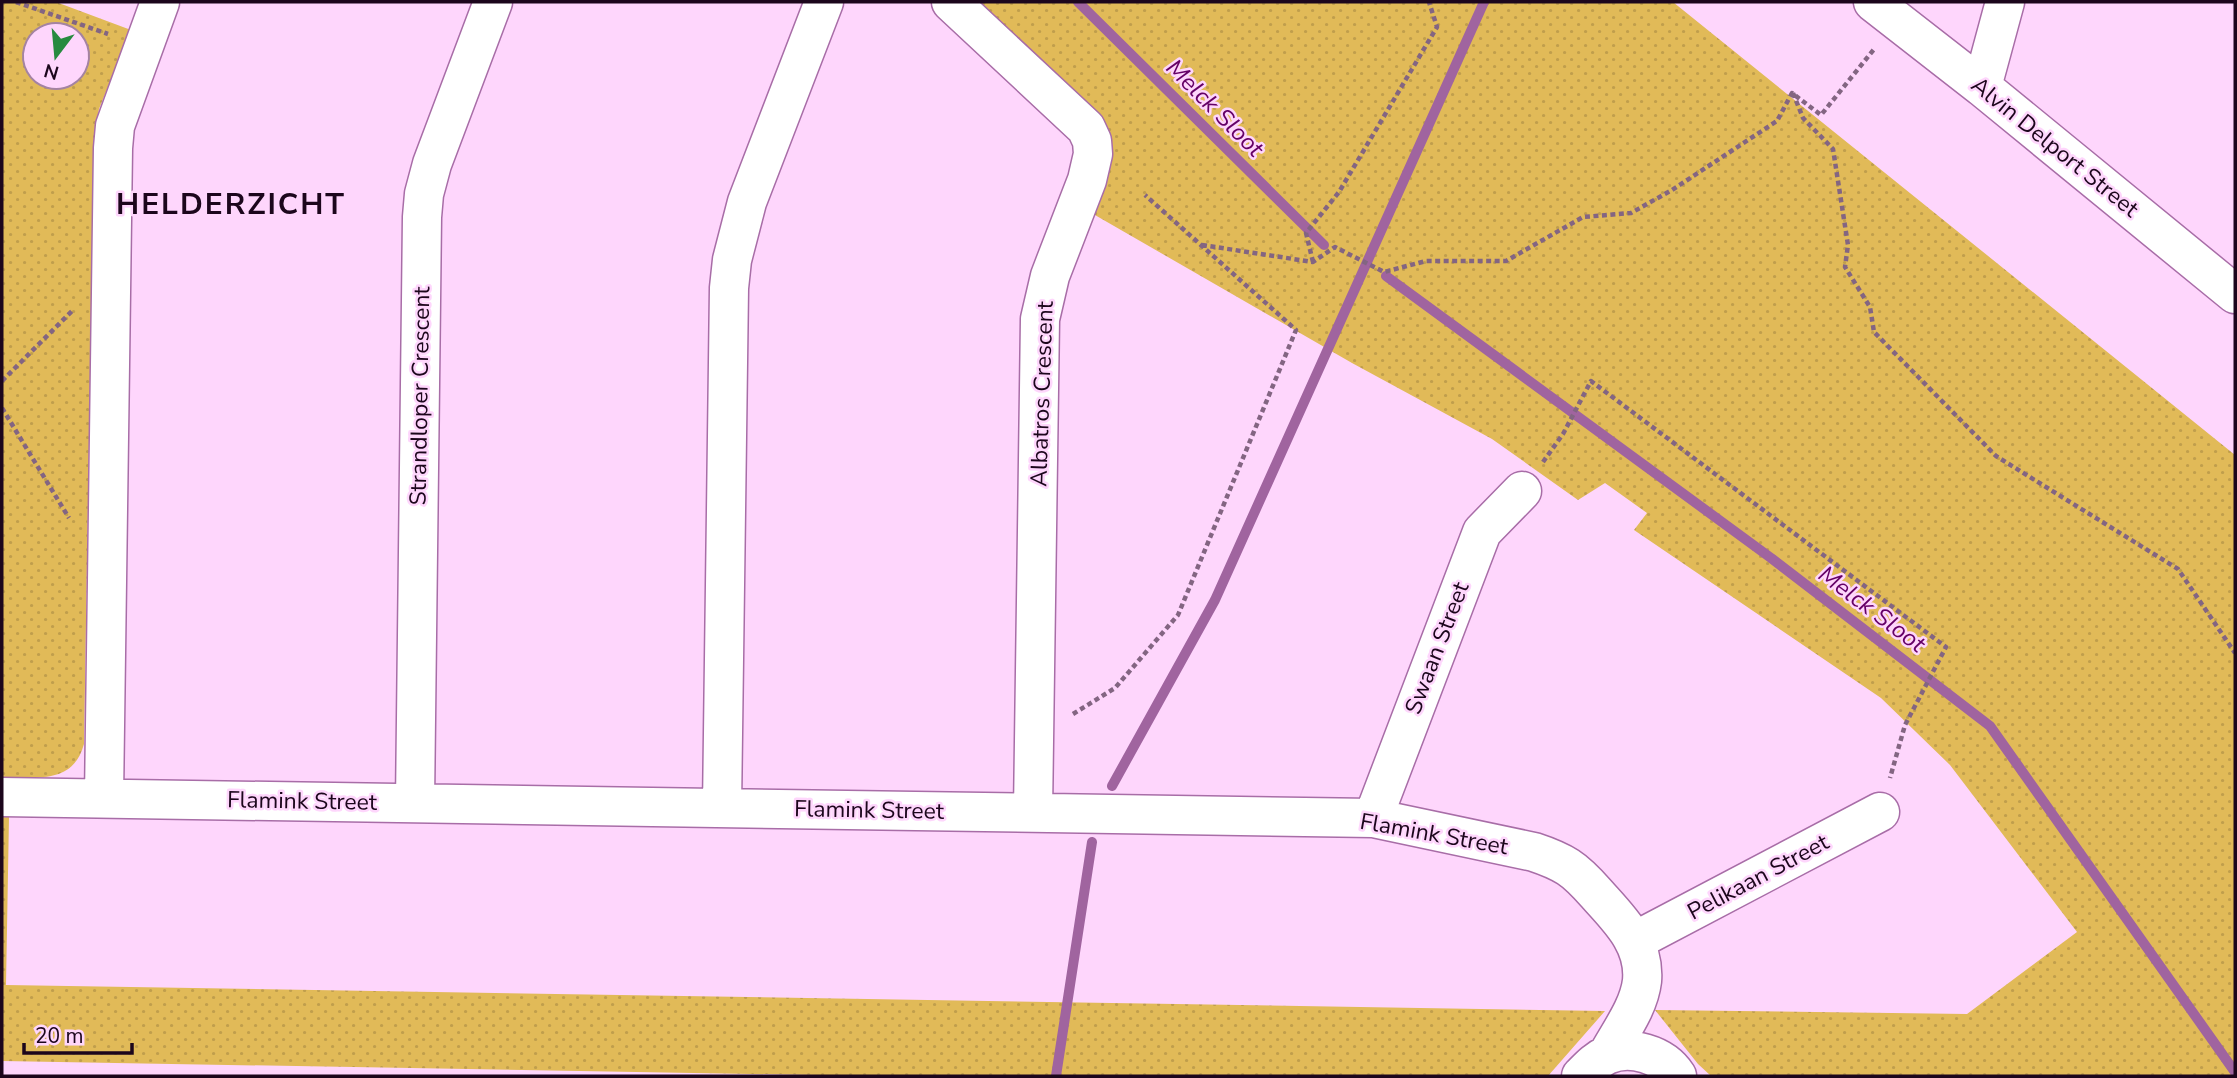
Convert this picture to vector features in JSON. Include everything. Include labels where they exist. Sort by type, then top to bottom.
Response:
[{"type":"street","points":[[104,799],[113,149],[115,126],[160,2]]},
{"type":"street","name":"Strandloper Crescent","points":[[415,803],[424,194],[432,164],[493,2]]},
{"type":"street","points":[[722,808],[729,288],[732,260],[747,202],[824,2]]},
{"type":"street","name":"Albatros Crescent","points":[[951,2],[1076,118],[1086,128],[1092,141],[1093,154],[1087,180],[1050,276],[1040,318],[1033,812]]},
{"type":"street","points":[[1982,87],[2005,2]]},
{"type":"street","name":"Alvin Delport Street","points":[[1885,11],[2235,294]]},
{"type":"street","name":"Swaan Street","points":[[1373,818],[1482,532],[1522,491]]},
{"type":"street","name":"Flamink Street","points":[[2,797],[1373,818],[1551,858],[1583,878],[1626,926],[1635,941],[1641,960],[1642,981],[1637,1000],[1595,1065]]},
{"type":"street","name":"Pelikaan Street","points":[[1635,941],[1880,812]]},
{"type":"street","name":"Flamink Street","points":[[1637,1000],[1668,1068]]},
{"type":"street","points":[[1595,1065],[1626,1051],[1635,1051],[1644,1052],[1668,1068]]},
{"type":"path","points":[[16,2],[144,46]]},
{"type":"path","points":[[1313,262],[1306,233],[1339,192],[1437,27],[1429,2]]},
{"type":"path","points":[[1792,93],[1821,115],[1885,11]]},
{"type":"path","points":[[1202,245],[1313,262],[1335,247],[1384,272],[1426,261],[1506,261],[1583,217],[1631,213],[1672,191],[1777,121],[1792,93]]},
{"type":"path","points":[[1792,93],[1802,118],[1833,149],[1848,246],[1845,267],[1870,307],[1874,332],[1996,456],[2178,569],[2235,653]]},
{"type":"path","points":[[1034,725],[1057,723],[1115,688],[1178,615],[1296,330],[1145,195]]},
{"type":"path","points":[[2,381],[80,303]]},
{"type":"path","points":[[1522,491],[1563,434],[1591,381],[1946,647],[1905,725],[1880,812]]},
{"type":"path","points":[[2,408],[78,533],[108,537]]},
{"type":"shaded area","points":[[2,2],[56,2],[131,30],[99,109],[94,137],[84,744],[79,757],[71,766],[52,776],[2,777]]},
{"type":"shaded area","points":[[958,2],[1673,2],[2235,455],[2235,1076],[1711,1076],[1698,1064],[1655,1010],[1967,1014],[2077,932],[1950,765],[1881,698],[1634,530],[1647,513],[1605,483],[1578,500],[1492,439],[1352,363],[1081,207],[1099,150]]},
{"type":"shaded area","points":[[2,817],[9,817],[6,985],[1605,1011],[1548,1076],[872,1076],[2,1061]]},
{"type":"waterway","name":"Melck Sloot","points":[[1078,2],[1324,245]]},
{"type":"waterway","points":[[1112,786],[1215,600],[1484,2]]},
{"type":"waterway","name":"Melck Sloot","points":[[1386,276],[1771,558],[1990,726],[2235,1072]]},
{"type":"waterway","points":[[1056,1076],[1092,842]]},
{"type":"district","name":"HELDERZICHT","points":[[231,204]]}]
